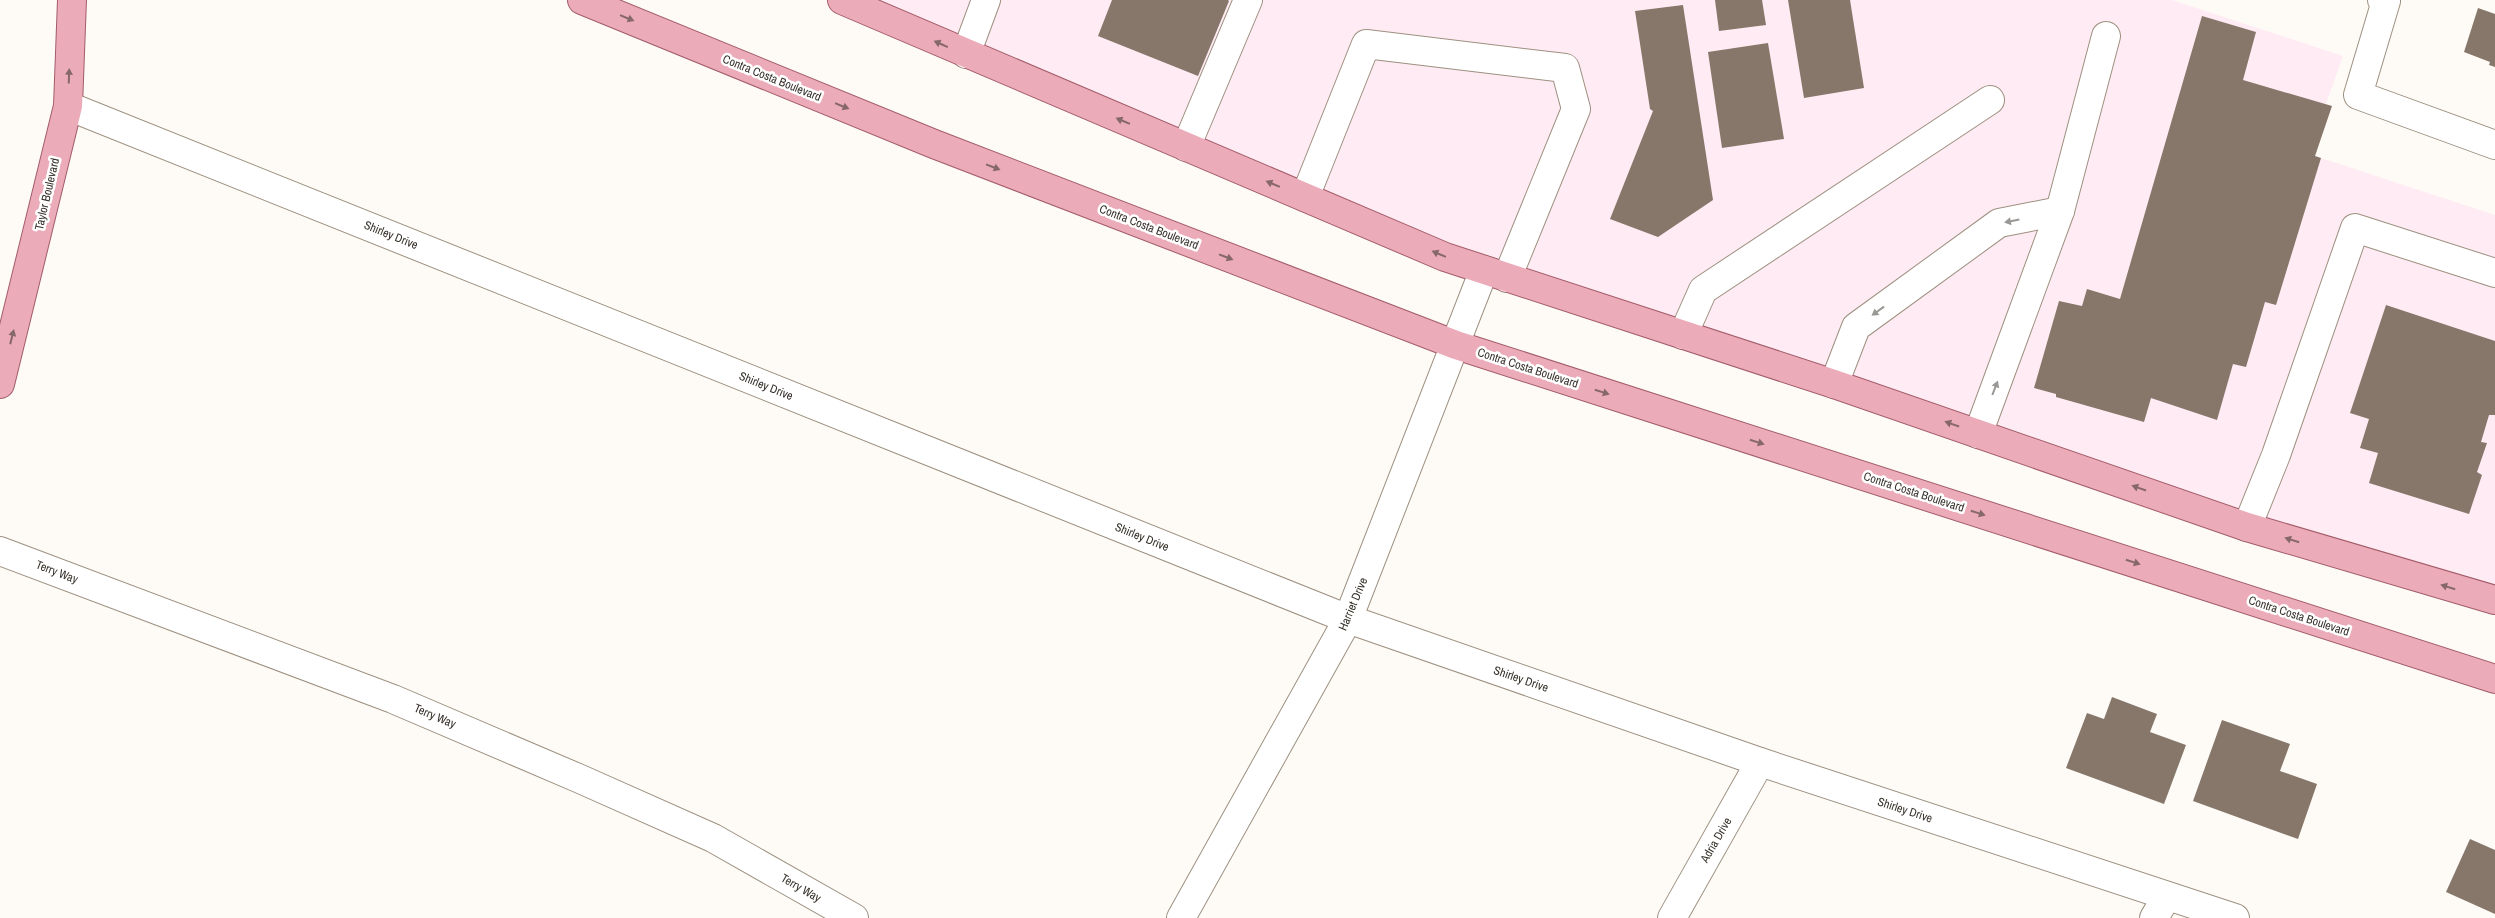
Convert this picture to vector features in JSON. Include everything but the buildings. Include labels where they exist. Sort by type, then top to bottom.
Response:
[{"type":"main road","name":"Taylor Boulevard","points":[[0,384],[68,106],[72,0]]},
{"type":"main road","name":"Contra Costa Boulevard","points":[[582,0],[934,144],[1456,345],[2495,678]]},
{"type":"main road","points":[[842,0],[1445,257],[1834,384],[2247,527],[2495,600]]},
{"type":"street","points":[[966,54],[986,0]]},
{"type":"street","points":[[1186,148],[1248,0]]},
{"type":"street","points":[[2382,0],[2386,2],[2358,95],[2495,145]]},
{"type":"street","points":[[1978,434],[2060,211],[2106,36]]},
{"type":"street","name":"Harriet Drive","points":[[1181,918],[1348,620],[1456,345],[1496,274],[1576,109],[1565,68],[1366,44],[1304,197]]},
{"type":"street","points":[[1683,335],[1704,290],[1990,100]]},
{"type":"street","name":"Shirley Drive","points":[[68,106],[1348,620],[1760,762],[2160,907],[2235,918]]},
{"type":"street","points":[[1834,384],[1856,327],[1999,223],[2060,211]]},
{"type":"street","points":[[2247,527],[2276,455],[2355,228],[2495,273]]},
{"type":"street","name":"Terry Way","points":[[0,551],[393,698],[542,762],[713,838],[854,918]]},
{"type":"street","name":"Adria Drive","points":[[1672,918],[1760,762]]},
{"type":"shaded area","points":[[842,0],[2172,0],[2343,56],[2326,104],[2332,106],[2315,156],[2495,215],[2495,600],[1507,278]]}]
